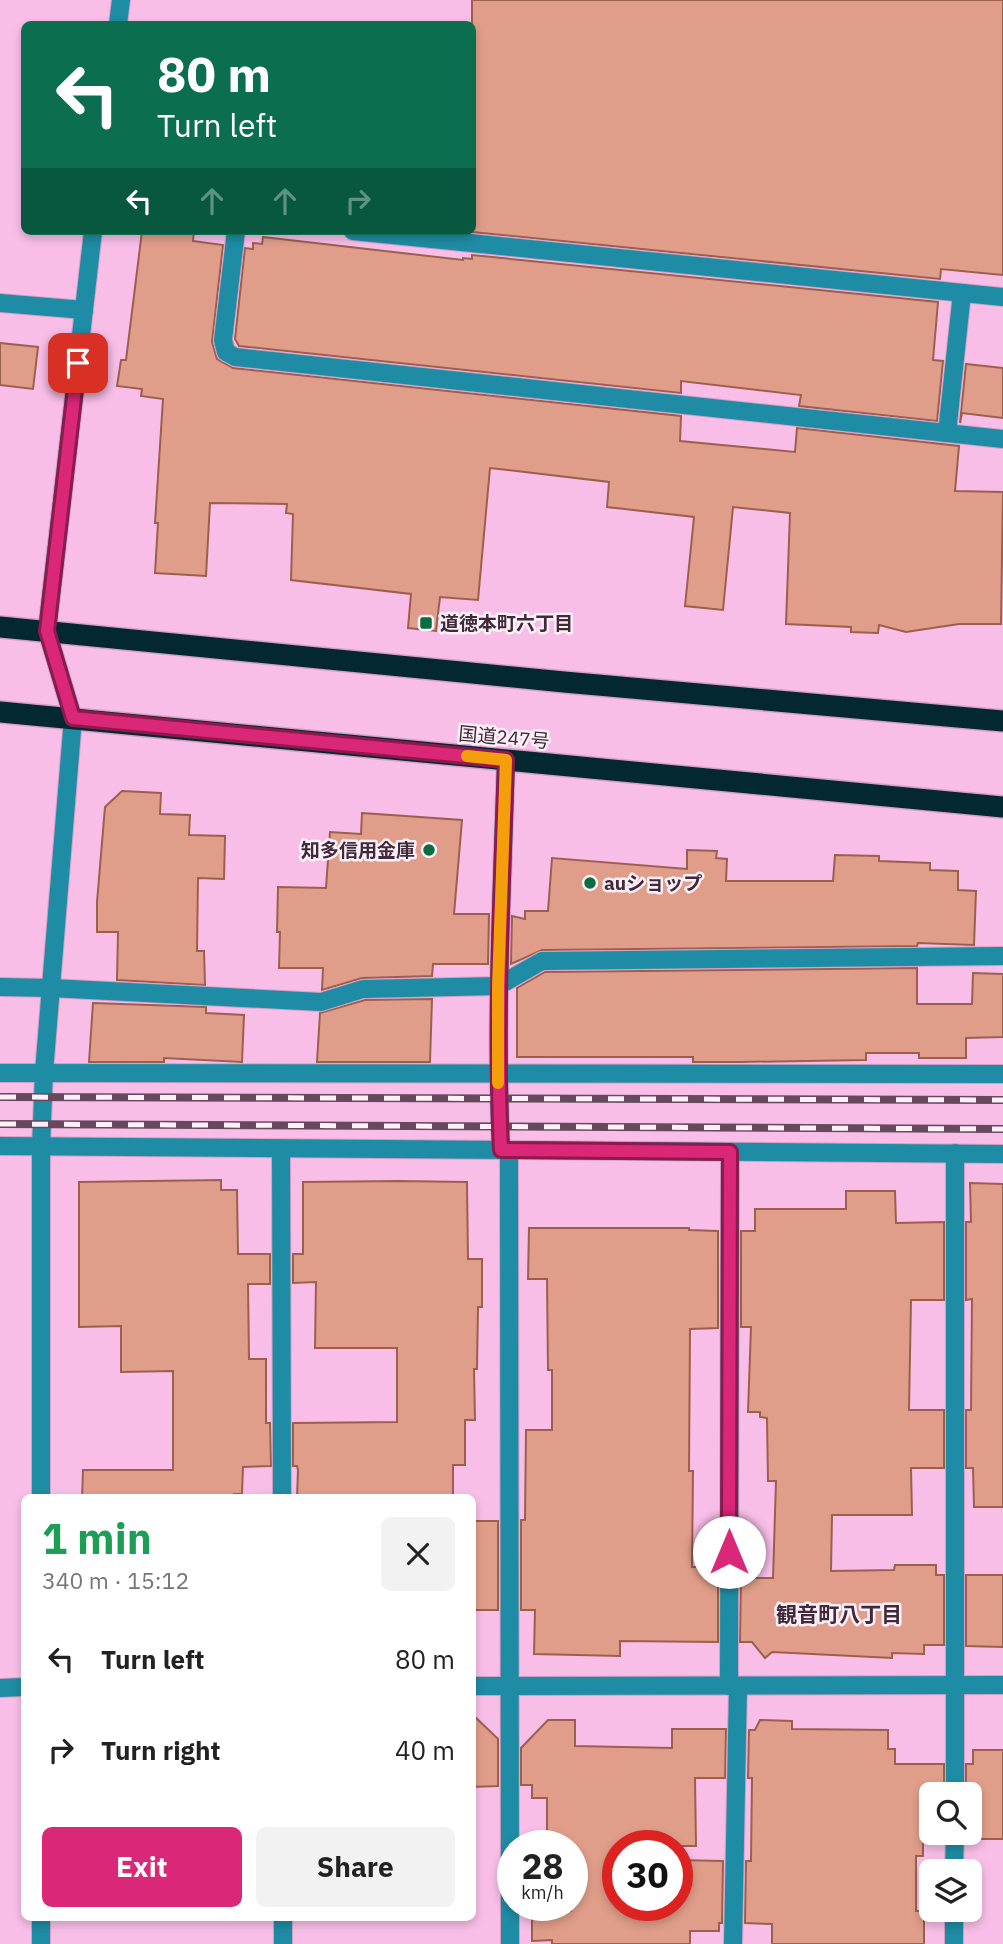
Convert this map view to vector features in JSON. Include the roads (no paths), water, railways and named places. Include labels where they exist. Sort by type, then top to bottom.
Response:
[{"type":"highway","points":[[0,627],[564,682],[1003,721]]},
{"type":"highway","name":"国道247号","points":[[0,712],[1003,807]]},
{"type":"street","points":[[118,21],[121,0]]},
{"type":"street","points":[[41,1494],[41,1147],[44,1072],[73,718],[47,631],[93,235]]},
{"type":"street","points":[[236,235],[223,340],[226,352],[234,357],[1003,439]]},
{"type":"street","points":[[392,235],[1003,297]]},
{"type":"street","points":[[947,433],[962,293]]},
{"type":"street","points":[[0,303],[84,310]]},
{"type":"street","points":[[506,760],[497,1072],[505,1150],[510,1944]]},
{"type":"street","points":[[0,987],[321,1002],[363,989],[498,986],[542,961],[1003,956]]},
{"type":"street","points":[[0,1073],[1003,1074]]},
{"type":"street","points":[[0,1146],[1003,1154]]},
{"type":"street","points":[[281,1149],[282,1494]]},
{"type":"street","points":[[730,1152],[733,1944]]},
{"type":"street","points":[[954,1782],[955,1153]]},
{"type":"street","points":[[476,1686],[1003,1685]]},
{"type":"street","points":[[0,1688],[21,1687]]},
{"type":"street","points":[[41,1921],[41,1944]]},
{"type":"street","points":[[283,1921],[283,1944]]},
{"type":"street","points":[[954,1922],[954,1944]]},
{"type":"railway","points":[[0,1097],[1003,1100]]},
{"type":"railway","points":[[0,1124],[1003,1129]]},
{"type":"place","name":"道徳本町六丁目","points":[[426,623]]},
{"type":"place","name":"知多信用金庫","points":[[429,850]]},
{"type":"place","name":"auショップ","points":[[590,883]]},
{"type":"district","name":"観音町八丁目","points":[[839,1615]]}]
